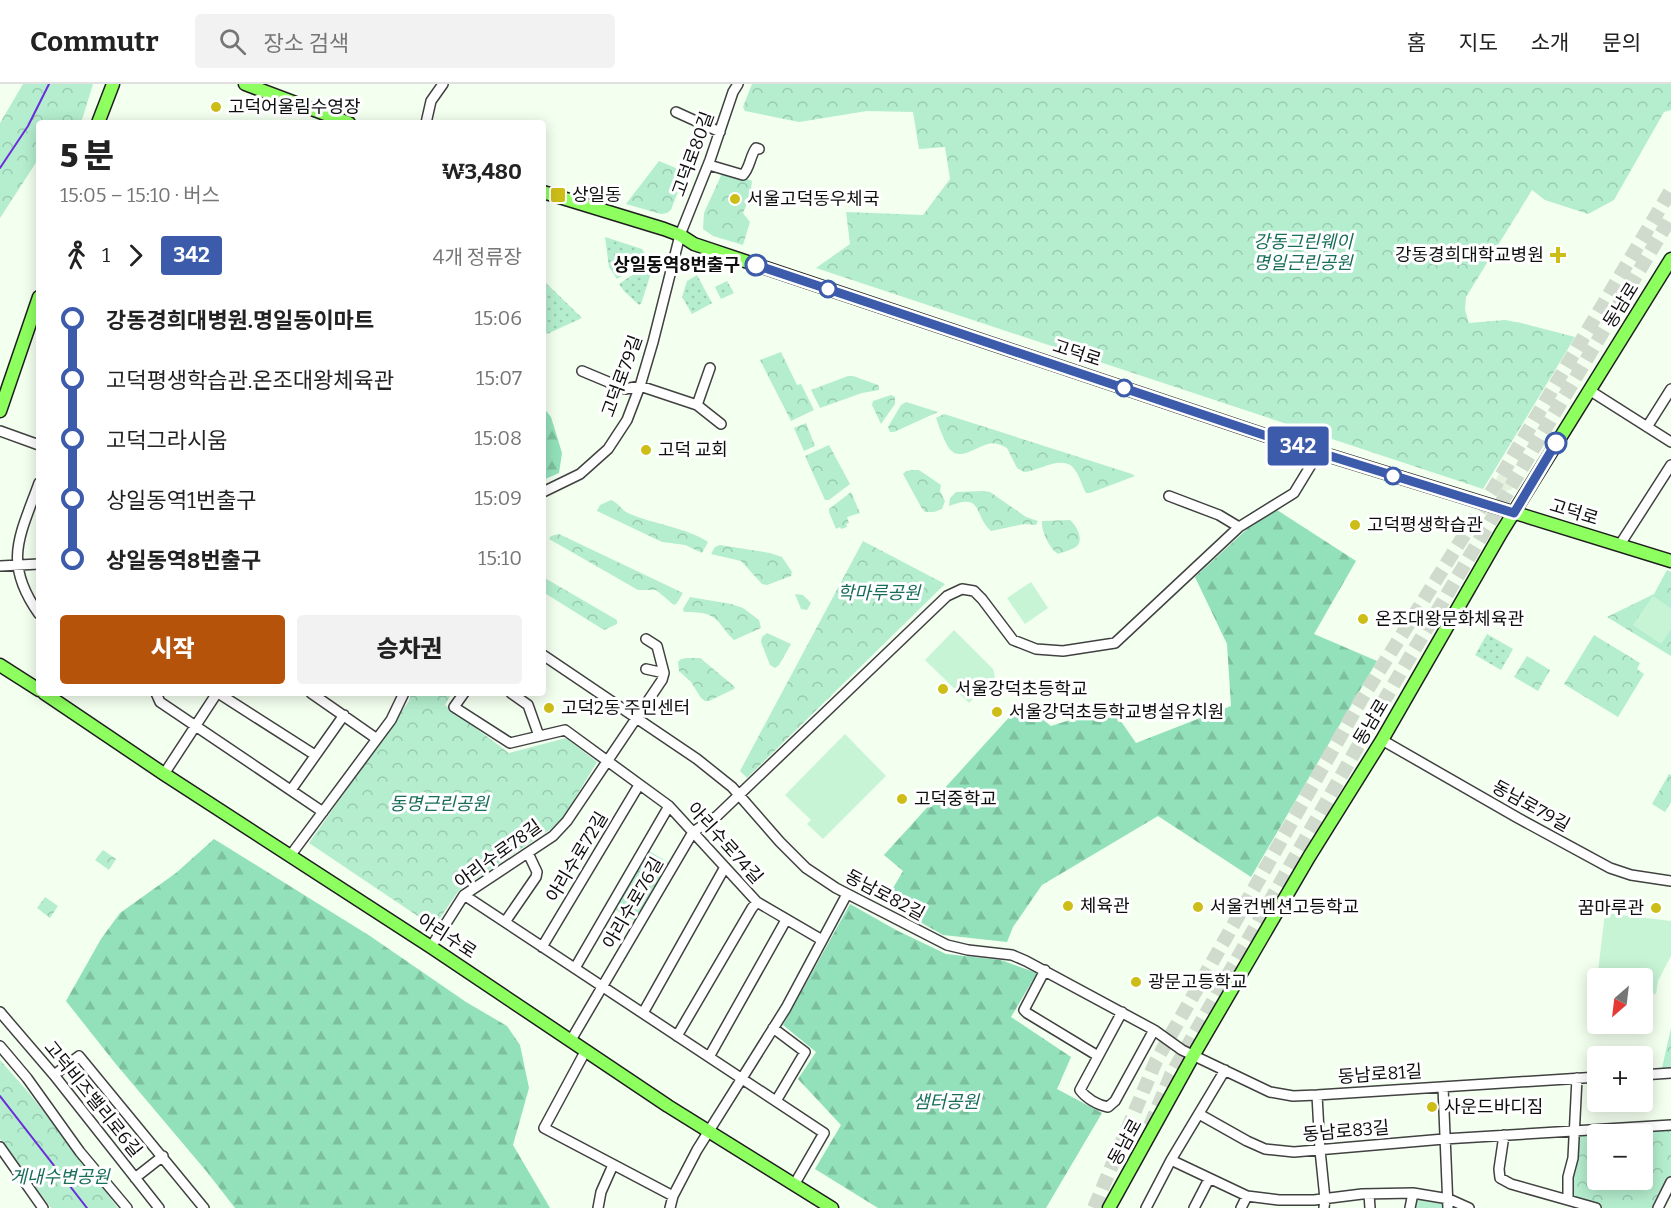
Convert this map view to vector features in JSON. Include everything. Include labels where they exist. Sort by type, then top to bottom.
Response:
[{"type":"main road","points":[[99,120],[113,84]]},
{"type":"main road","points":[[245,84],[341,120]]},
{"type":"main road","name":"고덕로","points":[[546,193],[680,235],[694,244],[1316,452],[1671,561]]},
{"type":"main road","name":"동남로","points":[[1109,1208],[1193,1056],[1309,857],[1382,740],[1514,513],[1671,259]]},
{"type":"main road","points":[[0,411],[35,324]]},
{"type":"main road","points":[[0,655],[13,674]]},
{"type":"main road","points":[[0,665],[36,688]]},
{"type":"main road","name":"아리수로","points":[[52,696],[164,774],[431,946],[708,1131],[832,1208]]},
{"type":"street","points":[[427,120],[431,101],[444,84]]},
{"type":"street","name":"고덕로80길","points":[[680,235],[709,165],[733,92],[738,84]]},
{"type":"street","points":[[676,112],[720,132]]},
{"type":"street","points":[[709,165],[743,175],[753,152],[756,148],[759,149]]},
{"type":"street","name":"고덕로79길","points":[[546,491],[580,474],[608,449],[627,420],[653,342],[680,235]]},
{"type":"street","points":[[697,405],[710,368]]},
{"type":"street","points":[[582,371],[625,389],[640,386],[697,405],[721,424]]},
{"type":"street","points":[[1647,427],[1671,389]]},
{"type":"street","points":[[1589,390],[1671,441]]},
{"type":"street","points":[[0,431],[36,444]]},
{"type":"street","points":[[738,796],[947,596],[962,589],[974,591],[1013,640],[1036,649],[1063,651],[1115,643],[1239,527],[1294,493],[1316,452]]},
{"type":"street","points":[[1619,546],[1671,465]]},
{"type":"street","points":[[36,492],[19,540],[16,565],[27,597],[36,610]]},
{"type":"street","points":[[1168,496],[1219,515],[1239,527]]},
{"type":"street","points":[[0,566],[36,564]]},
{"type":"street","points":[[646,639],[657,646],[664,674],[646,669]]},
{"type":"street","name":"동남로82길","points":[[546,657],[698,759],[718,775],[806,868],[836,888],[947,945],[1012,955],[1045,970],[1154,1030],[1193,1056]]},
{"type":"street","name":"아리수로78길","points":[[431,946],[464,895],[553,836],[567,821],[664,674]]},
{"type":"street","points":[[158,696],[160,702],[323,812]]},
{"type":"street","points":[[164,774],[216,696]]},
{"type":"street","points":[[223,696],[315,755]]},
{"type":"street","points":[[316,696],[377,739]]},
{"type":"street","points":[[290,856],[391,720],[403,696]]},
{"type":"street","points":[[462,696],[454,707],[510,742],[565,730],[608,762]]},
{"type":"street","points":[[515,696],[528,705],[539,736]]},
{"type":"street","points":[[291,790],[344,715]]},
{"type":"street","name":"동남로79길","points":[[1382,740],[1610,868],[1631,875],[1671,881]]},
{"type":"street","name":"아리수로74길","points":[[608,762],[669,806],[757,902],[822,940]]},
{"type":"street","name":"아리수로72길","points":[[542,946],[639,785]]},
{"type":"street","name":"아리수로76길","points":[[572,1040],[693,832],[717,816],[738,796]]},
{"type":"street","points":[[575,968],[669,806]]},
{"type":"street","name":"아리수로72길","points":[[505,922],[536,877],[537,872],[528,853]]},
{"type":"street","points":[[643,1013],[725,867]]},
{"type":"street","points":[[670,1208],[673,1196],[708,1131],[786,1008],[847,894]]},
{"type":"street","points":[[464,895],[824,1133],[794,1185]]},
{"type":"street","points":[[677,1036],[757,902]]},
{"type":"street","points":[[709,1057],[786,920]]},
{"type":"street","points":[[1045,970],[1024,1010],[1098,1056]]},
{"type":"street","name":"고덕비즈밸리로6길","points":[[0,1012],[54,1075],[159,1208]]},
{"type":"street","points":[[1122,1012],[1080,1090],[1092,1100],[1108,1107],[1116,1101],[1154,1030]]},
{"type":"street","points":[[773,1028],[805,1052],[776,1101]]},
{"type":"street","points":[[0,1046],[27,1078],[80,1152],[127,1208]]},
{"type":"street","points":[[586,1050],[544,1128],[673,1196]]},
{"type":"street","points":[[54,1075],[79,1056],[204,1208]]},
{"type":"street","name":"동남로81길","points":[[1193,1056],[1270,1092],[1293,1096],[1587,1078]]},
{"type":"street","points":[[1146,1208],[1171,1160],[1225,1070]]},
{"type":"street","points":[[1653,1075],[1671,1074]]},
{"type":"street","points":[[1568,1200],[1568,1177],[1573,1158],[1577,1078]]},
{"type":"street","points":[[1443,1087],[1449,1204]]},
{"type":"street","points":[[1317,1095],[1325,1203]]},
{"type":"street","name":"동남로83길","points":[[1198,1114],[1265,1149],[1294,1152],[1444,1139],[1671,1125]]},
{"type":"street","points":[[1504,1135],[1499,1169],[1500,1179],[1596,1208]]},
{"type":"street","points":[[0,1148],[43,1208]]},
{"type":"street","points":[[135,1178],[163,1156]]},
{"type":"street","points":[[1171,1160],[1247,1196],[1292,1204],[1325,1203],[1369,1194],[1413,1193],[1469,1208]]},
{"type":"street","points":[[598,1208],[601,1192],[613,1165]]},
{"type":"street","points":[[1194,1208],[1209,1179]]},
{"type":"street","points":[[1658,1208],[1671,1182]]},
{"type":"street","points":[[1410,1208],[1413,1193]]},
{"type":"street","points":[[1369,1194],[1370,1208]]},
{"type":"street","points":[[1241,1208],[1247,1196]]},
{"type":"green space","points":[[23,84],[93,84],[82,120],[36,120],[36,163],[0,218],[0,123]]},
{"type":"green space","name":"강동그린웨이 명일근린공원","points":[[752,84],[1671,84],[1671,110],[1664,112],[1614,200],[1588,214],[1545,200],[1532,190],[1466,297],[1465,310],[1469,323],[1505,320],[1575,337],[1483,489],[816,268],[850,244],[846,212],[923,215],[950,179],[945,147],[919,149],[913,112],[867,111],[799,122],[745,111],[743,107]]},
{"type":"green space","points":[[659,161],[685,172],[671,210],[661,214],[626,204]]},
{"type":"green space","points":[[724,169],[752,181],[750,197],[743,213],[750,222],[743,245],[713,236],[703,229],[704,213]]},
{"type":"green space","points":[[605,237],[642,249],[648,259],[617,279],[609,267]]},
{"type":"green space","points":[[650,263],[653,267],[639,305],[619,284]]},
{"type":"green space","points":[[697,275],[712,303],[692,314],[682,297],[687,281]]},
{"type":"green space","points":[[727,281],[734,293],[721,299],[715,287]]},
{"type":"green space","points":[[546,283],[582,318],[547,334],[546,332]]},
{"type":"green space","points":[[781,352],[797,385],[801,384],[814,410],[791,421],[760,360]]},
{"type":"green space","points":[[848,376],[878,385],[879,390],[862,393],[820,408],[811,390]]},
{"type":"green space","points":[[891,395],[895,397],[895,404],[881,424],[872,405],[873,401]]},
{"type":"green space","points":[[906,402],[938,412],[890,432],[888,427],[901,405]]},
{"type":"green space","points":[[546,411],[551,417],[562,453],[559,473],[546,479]]},
{"type":"green space","points":[[944,414],[1135,476],[1086,493],[1075,470],[1064,463],[1051,464],[1024,472],[1017,468],[1007,448],[993,443],[957,454],[950,450],[936,418]]},
{"type":"green space","points":[[806,423],[815,446],[804,451],[794,428]]},
{"type":"green space","points":[[829,445],[850,484],[829,500],[825,500],[805,456]]},
{"type":"green space","points":[[919,470],[941,485],[940,491],[945,501],[942,509],[925,512],[921,507],[903,474]]},
{"type":"green space","points":[[851,492],[860,513],[847,517],[849,523],[846,524],[847,527],[836,529],[829,509]]},
{"type":"green space","points":[[956,492],[990,492],[1026,517],[1038,521],[1036,525],[1024,524],[991,531],[973,504],[960,502],[949,506],[950,498]]},
{"type":"green space","points":[[611,500],[639,518],[691,533],[708,542],[702,553],[685,545],[662,542],[597,511],[600,505]]},
{"type":"green space","points":[[1277,510],[1356,561],[1314,634],[1377,661],[1251,877],[1158,816],[1042,885],[1013,927],[1007,942],[943,935],[885,902],[903,871],[884,855],[1022,703],[1051,726],[1111,707],[1136,743],[1231,706],[1227,644],[1195,577],[1258,519]]},
{"type":"green space","points":[[1070,520],[1078,532],[1079,543],[1073,549],[1058,554],[1046,539],[1042,521]]},
{"type":"green space","points":[[559,534],[683,593],[674,605],[656,590],[638,590],[549,539]]},
{"type":"green space","name":"학마루공원","points":[[863,541],[945,584],[747,778],[740,771]]},
{"type":"green space","points":[[720,545],[782,557],[792,572],[791,576],[767,585],[762,584],[741,561],[711,554],[715,547]]},
{"type":"green space","points":[[1667,570],[1671,572],[1671,656],[1607,617],[1654,594]]},
{"type":"green space","points":[[546,579],[617,620],[617,624],[604,630],[546,594]]},
{"type":"green space","points":[[1031,582],[1048,608],[1025,624],[1007,598]]},
{"type":"green space","points":[[795,594],[803,595],[811,603],[807,610],[801,609]]},
{"type":"green space","points":[[1653,596],[1671,608],[1671,629],[1661,644],[1633,625]]},
{"type":"green space","points":[[690,597],[743,608],[759,620],[761,628],[734,640],[713,617],[703,613],[684,612],[683,609]]},
{"type":"green space","points":[[954,630],[993,669],[995,677],[969,703],[925,660]]},
{"type":"green space","points":[[767,633],[791,644],[775,668],[770,665],[761,642],[762,637]]},
{"type":"green space","points":[[1487,634],[1513,649],[1501,670],[1475,655]]},
{"type":"green space","points":[[1594,635],[1640,663],[1637,669],[1644,674],[1618,717],[1564,684]]},
{"type":"green space","points":[[1527,656],[1550,670],[1538,691],[1514,677]]},
{"type":"green space","points":[[686,658],[700,658],[735,687],[734,689],[705,701],[691,682],[679,671],[678,662]]},
{"type":"green space","name":"동명근린공원","points":[[410,696],[450,696],[445,705],[509,753],[566,738],[597,762],[564,816],[551,829],[459,890],[434,927],[309,843],[409,701]]},
{"type":"green space","points":[[845,734],[886,776],[823,839],[807,824],[811,820],[785,795]]},
{"type":"green space","points":[[1669,774],[1671,775],[1671,802],[1665,812],[1652,804]]},
{"type":"green space","points":[[214,839],[370,936],[466,1002],[507,1026],[520,1045],[529,1088],[513,1145],[550,1208],[235,1208],[66,1001],[101,939],[120,913],[176,873]]},
{"type":"green space","points":[[644,848],[674,866],[640,924],[611,907]]},
{"type":"green space","points":[[103,850],[116,859],[109,870],[95,860]]},
{"type":"green space","points":[[45,897],[58,906],[50,918],[37,908]]},
{"type":"green space","name":"샘터공원","points":[[850,904],[896,930],[946,954],[1001,960],[1037,973],[1011,1017],[1071,1057],[1057,1089],[1102,1113],[1046,1208],[878,1208],[815,1169],[841,1125],[798,1079],[816,1052],[783,1025]]},
{"type":"green space","points":[[1605,913],[1671,921],[1671,956],[1658,981],[1656,994],[1653,994],[1653,968],[1598,968]]},
{"type":"green space","points":[[1671,1028],[1671,1069],[1662,1068]]},
{"type":"green space","name":"게내수변공원","points":[[0,1060],[29,1093],[118,1208],[51,1208],[0,1139]]},
{"type":"green space","points":[[1671,1125],[1671,1182],[1658,1208],[1596,1208],[1568,1200],[1574,1130],[1587,1129],[1587,1190],[1653,1190],[1653,1126]]},
{"type":"green space","points":[[1413,1198],[1450,1204],[1449,1208],[1412,1208]]},
{"type":"shaded area","points":[[1506,471],[1513,474],[1516,481],[1513,488],[1506,491],[1499,488],[1496,481],[1499,474]]},
{"type":"waterway","points":[[0,168],[28,126],[49,84]]},
{"type":"waterway","points":[[0,1096],[87,1208]]},
{"type":"tunnel","points":[[1094,1208],[1156,1061],[1361,700],[1498,481],[1671,190]]},
{"type":"tunnel","points":[[1150,1126],[1171,1075],[1382,704],[1671,217]]},
{"type":"bus line","name":"342","points":[[756,265],[1282,441],[1514,513],[1556,443]]},
{"type":"place","name":"고덕어울림수영장","points":[[216,107]]},
{"type":"place","name":"상일동","points":[[558,195]]},
{"type":"place","name":"서울고덕동우체국","points":[[735,199]]},
{"type":"place","name":"강동경희대학교병원","points":[[1558,255]]},
{"type":"place","name":"상일동역8번출구","points":[[756,265]]},
{"type":"place","name":"고덕 교회","points":[[646,450]]},
{"type":"place","name":"고덕평생학습관","points":[[1355,525]]},
{"type":"place","name":"온조대왕문화체육관","points":[[1363,619]]},
{"type":"place","name":"서울강덕초등학교","points":[[943,689]]},
{"type":"place","name":"고덕2동 주민센터","points":[[549,708]]},
{"type":"place","name":"서울강덕초등학교병설유치원","points":[[997,712]]},
{"type":"place","name":"고덕중학교","points":[[902,799]]},
{"type":"place","name":"체육관","points":[[1068,906]]},
{"type":"place","name":"서울컨벤션고등학교","points":[[1198,907]]},
{"type":"place","name":"꿈마루관","points":[[1656,908]]},
{"type":"place","name":"광문고등학교","points":[[1136,982]]},
{"type":"place","name":"사운드바디짐","points":[[1432,1107]]}]
